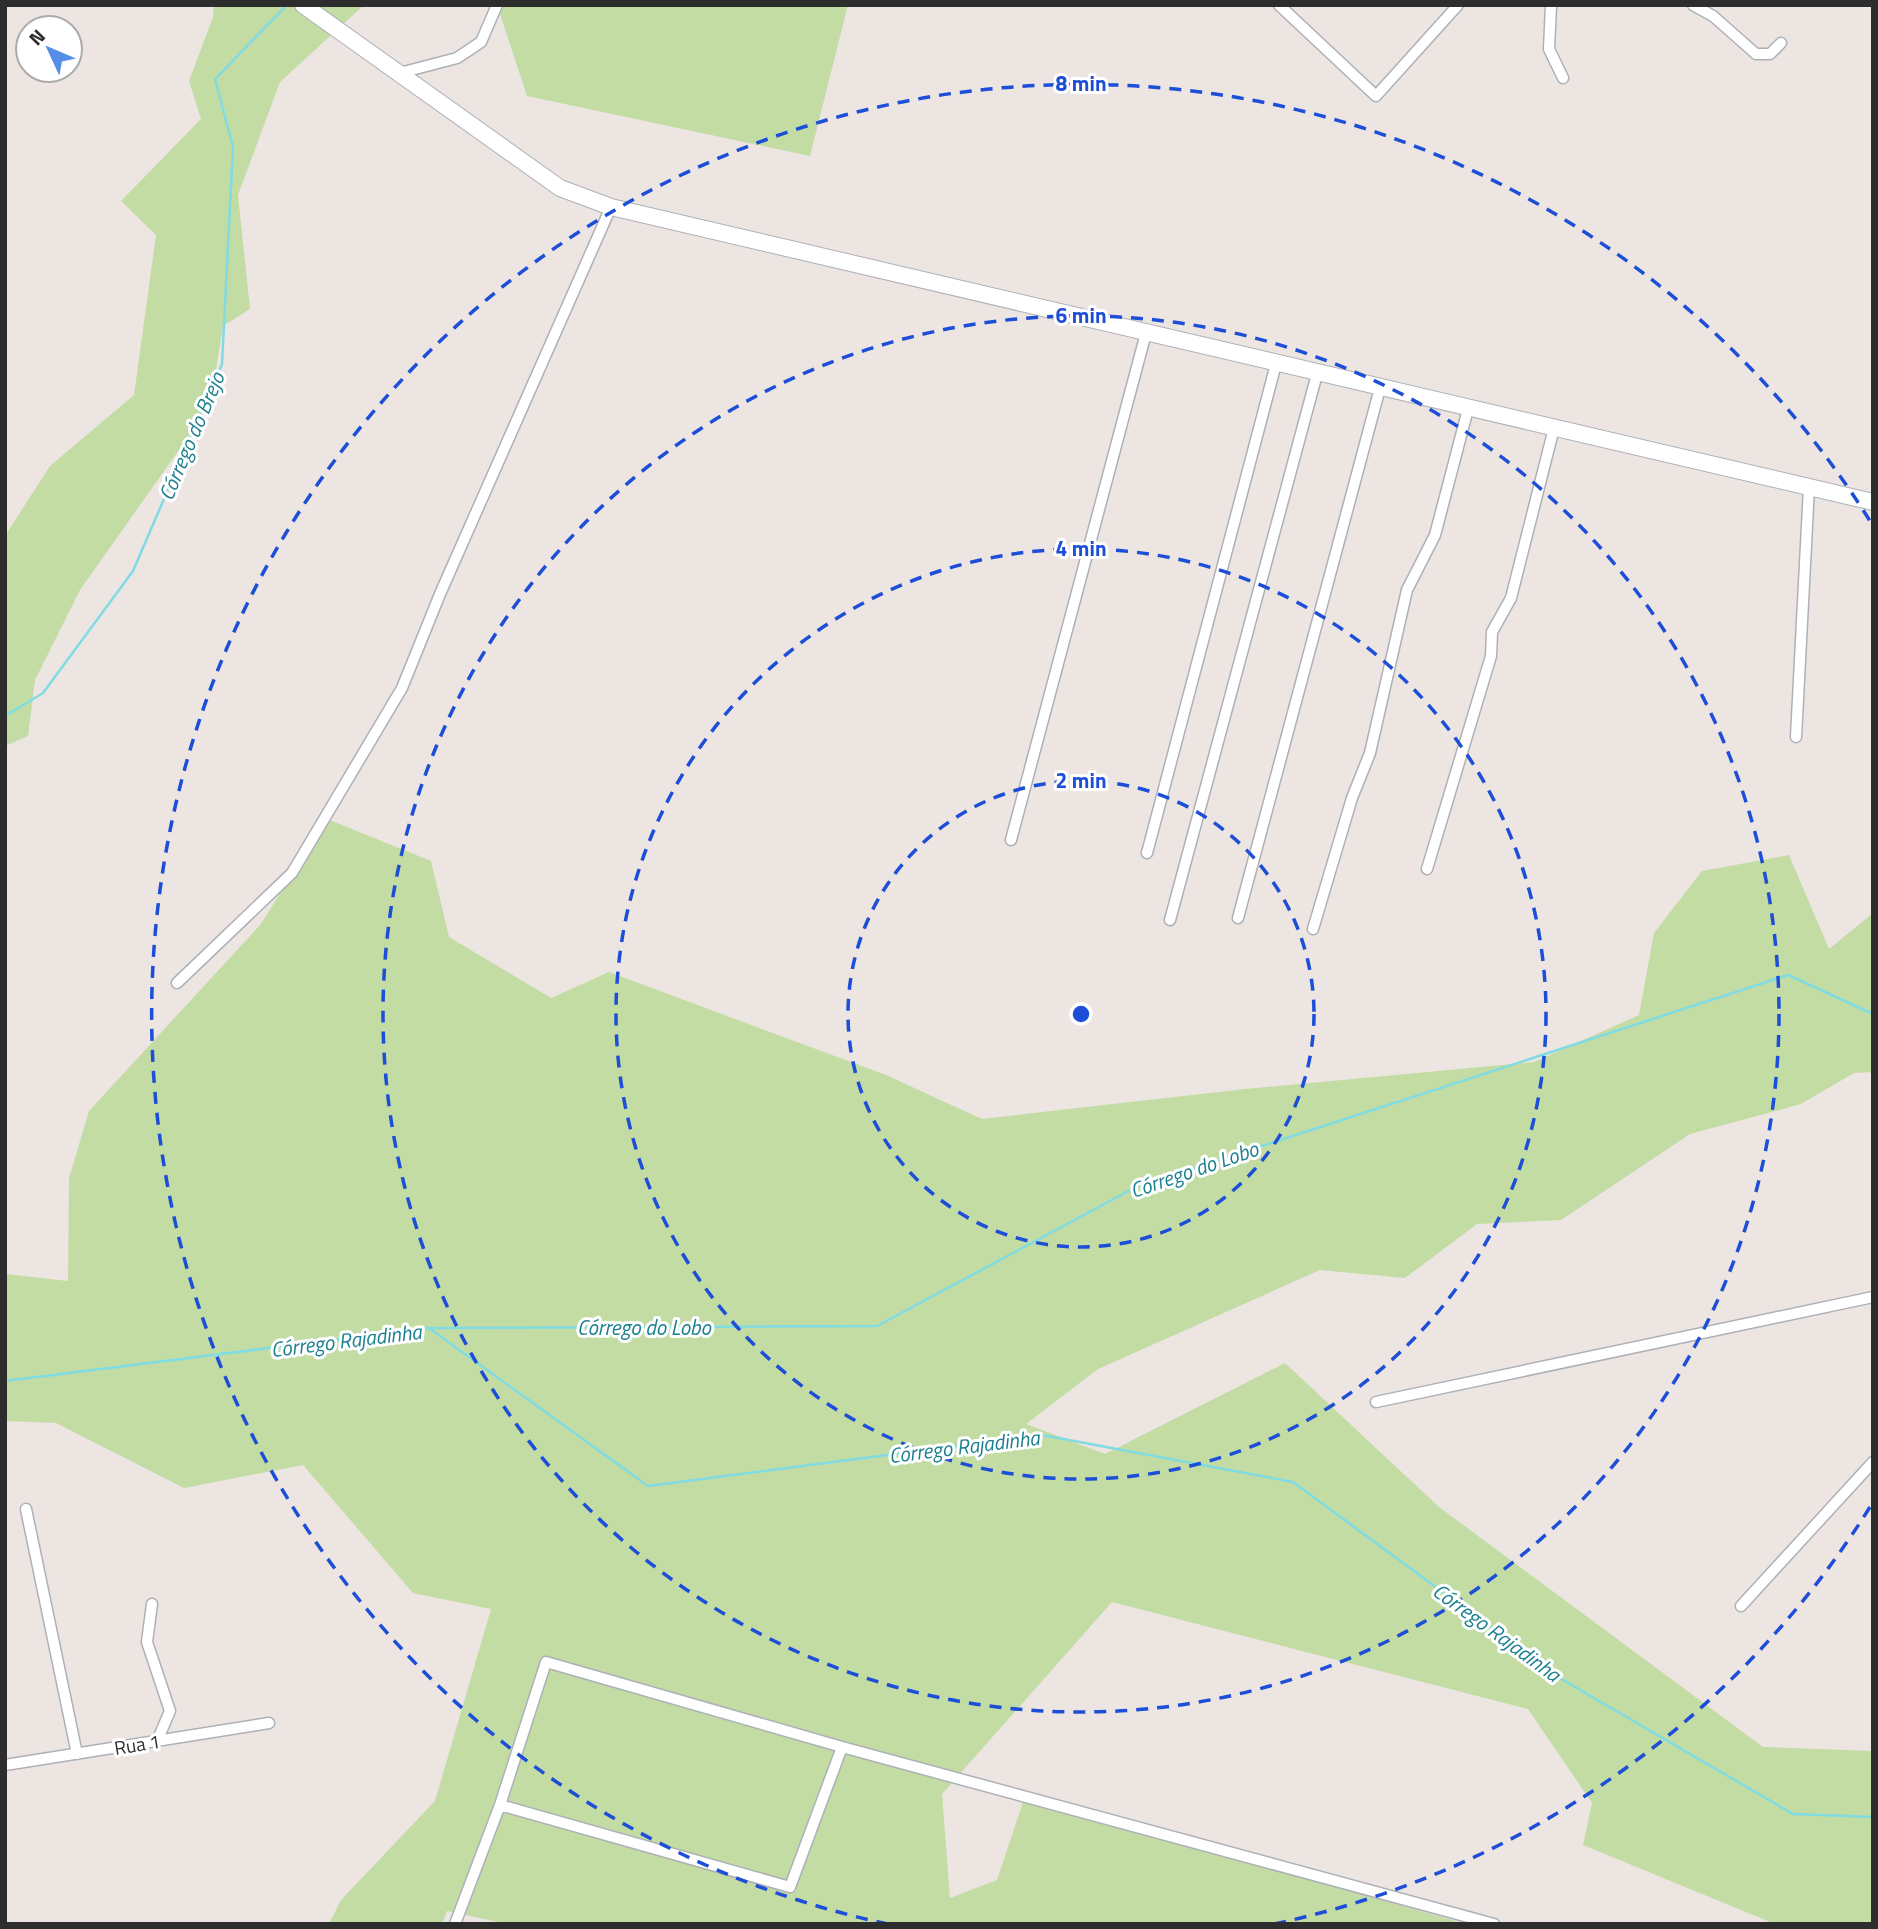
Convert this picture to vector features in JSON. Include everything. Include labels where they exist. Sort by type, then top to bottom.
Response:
[{"type":"street","points":[[303,5],[396,74],[560,188],[611,207],[1873,502]]},
{"type":"street","points":[[396,74],[457,58],[481,42],[497,5]]},
{"type":"street","points":[[1279,5],[1376,96],[1458,5]]},
{"type":"street","points":[[1551,5],[1549,49],[1563,78]]},
{"type":"street","points":[[1692,5],[1713,16],[1756,54],[1770,54],[1781,43]]},
{"type":"street","points":[[177,983],[292,873],[402,688],[440,594],[611,207]]},
{"type":"street","points":[[1011,840],[1146,333]]},
{"type":"street","points":[[1147,853],[1276,364]]},
{"type":"street","points":[[1170,920],[1317,374]]},
{"type":"street","points":[[1238,918],[1380,388]]},
{"type":"street","points":[[1313,929],[1352,798],[1370,753],[1407,590],[1435,535],[1468,409]]},
{"type":"street","points":[[1427,869],[1491,656],[1492,632],[1511,598],[1554,428]]},
{"type":"street","points":[[1796,737],[1808,487]]},
{"type":"street","points":[[1376,1402],[1873,1297]]},
{"type":"street","points":[[1741,1606],[1873,1462]]},
{"type":"street","points":[[26,1509],[77,1754]]},
{"type":"street","points":[[152,1604],[148,1642],[170,1711],[157,1741]]},
{"type":"street","points":[[455,1924],[499,1805],[546,1662],[842,1747],[1494,1924]]},
{"type":"street","name":"Rua 1","points":[[5,1765],[269,1723]]},
{"type":"street","points":[[499,1805],[790,1886],[842,1747]]},
{"type":"green space","points":[[214,5],[364,5],[280,82],[238,195],[250,309],[223,326],[210,406],[80,590],[35,680],[28,736],[5,746],[5,536],[50,466],[134,395],[156,235],[121,201],[201,119],[189,81],[213,17]]},
{"type":"green space","points":[[497,5],[848,5],[810,156],[527,96]]},
{"type":"green space","points":[[327,819],[431,861],[449,937],[551,998],[609,972],[886,1075],[982,1119],[1245,1089],[1534,1062],[1639,1015],[1654,933],[1702,871],[1789,855],[1829,949],[1873,913],[1873,1072],[1854,1073],[1801,1104],[1690,1134],[1561,1220],[1477,1224],[1405,1278],[1320,1270],[1098,1369],[1026,1424],[1105,1454],[1285,1363],[1439,1507],[1763,1747],[1873,1751],[1873,1924],[1775,1924],[1583,1845],[1592,1803],[1528,1709],[1112,1602],[942,1794],[950,1898],[997,1880],[1024,1799],[1466,1924],[507,1924],[447,1911],[442,1924],[329,1924],[341,1900],[435,1801],[491,1609],[413,1593],[303,1465],[184,1488],[56,1423],[5,1421],[5,1274],[68,1281],[69,1178],[89,1111],[261,924]]},
{"type":"waterway","name":"Córrego do Brejo","points":[[5,716],[43,693],[133,571],[222,364],[233,147],[215,79],[287,5]]},
{"type":"waterway","name":"Córrego do Lobo","points":[[431,1328],[877,1326],[1136,1187],[1788,975],[1873,1014]]},
{"type":"waterway","name":"Córrego Rajadinha","points":[[5,1381],[429,1328],[648,1486],[1042,1435],[1293,1482],[1558,1677],[1793,1814],[1873,1817]]}]
